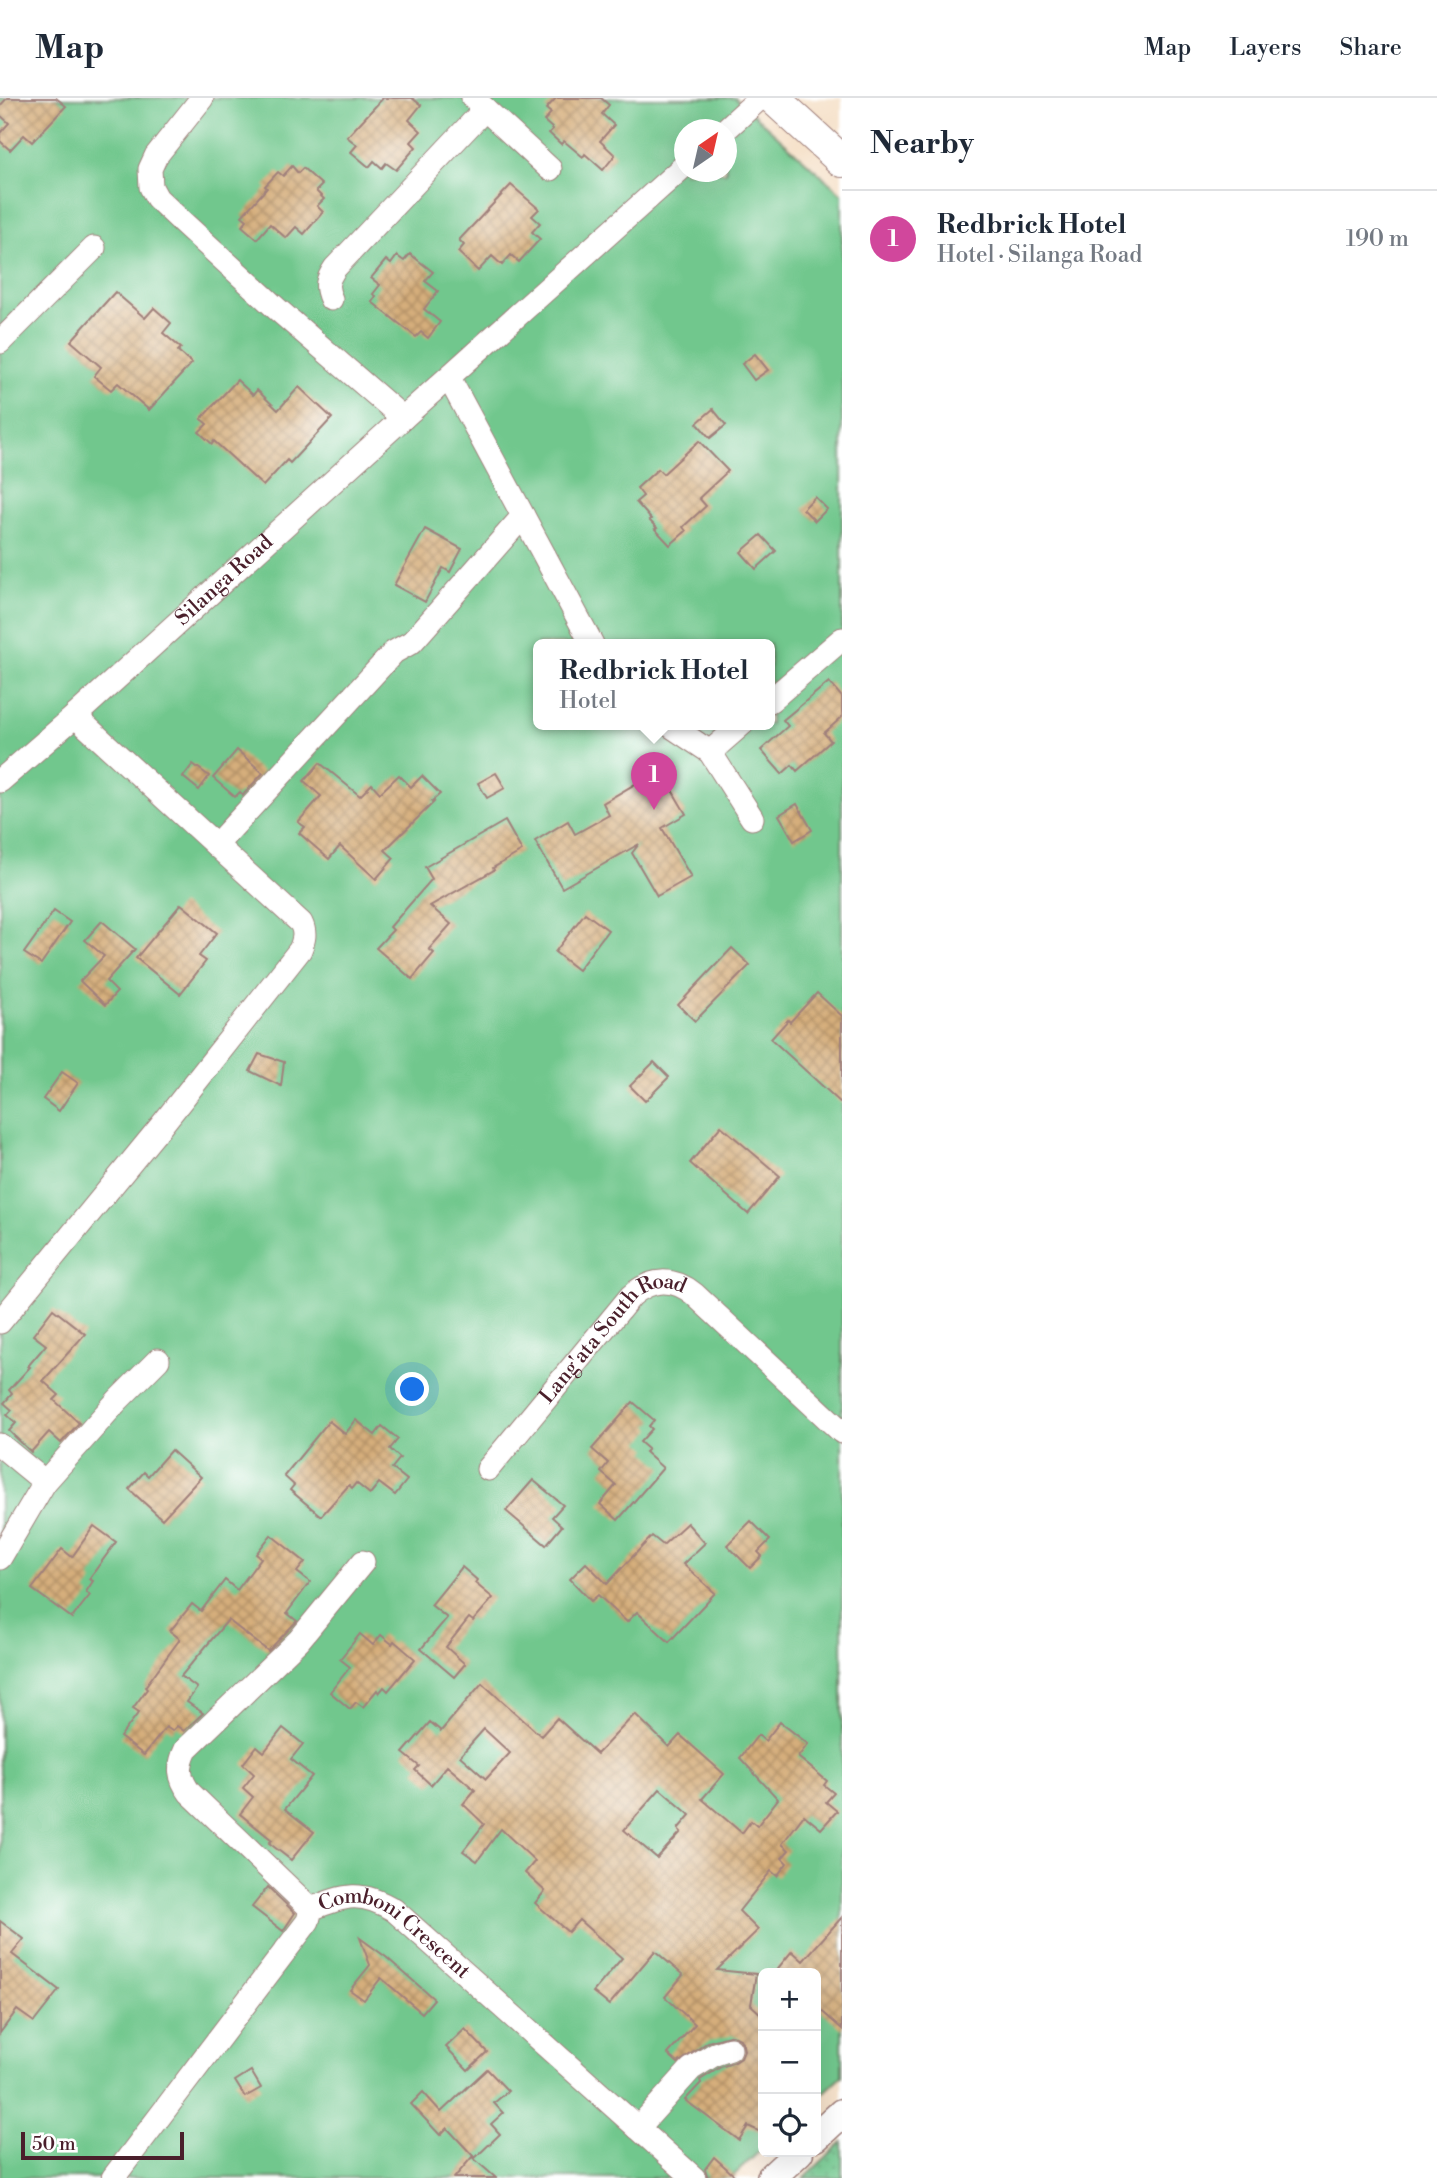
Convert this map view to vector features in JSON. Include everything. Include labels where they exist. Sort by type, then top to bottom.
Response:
[{"type":"main road","points":[[773,98],[842,161]]},
{"type":"street","points":[[202,98],[156,156],[150,169],[151,187],[157,198],[267,300],[402,418]]},
{"type":"street","points":[[737,119],[760,98]]},
{"type":"street","points":[[331,299],[326,289],[328,279],[335,268],[479,103],[550,169]]},
{"type":"street","name":"Silanga Road","points":[[0,781],[674,175]]},
{"type":"street","points":[[0,342],[94,247]]},
{"type":"street","points":[[449,377],[589,639]]},
{"type":"street","points":[[216,845],[394,652],[412,642],[523,516]]},
{"type":"street","points":[[775,696],[842,639]]},
{"type":"street","points":[[0,1322],[300,950],[305,937],[301,923],[75,716]]},
{"type":"street","points":[[677,730],[710,752],[752,818]]},
{"type":"street","points":[[710,752],[735,730]]},
{"type":"street","name":"Lang'ata South Road","points":[[488,1469],[631,1296],[640,1287],[651,1282],[675,1283],[694,1294],[842,1432]]},
{"type":"street","points":[[0,1558],[45,1482],[118,1400],[158,1360]]},
{"type":"street","points":[[0,1445],[45,1482]]},
{"type":"street","points":[[311,1909],[190,1793],[182,1782],[180,1761],[186,1749],[299,1640],[363,1562]]},
{"type":"street","name":"Comboni Crescent","points":[[113,2178],[308,1920],[311,1909],[340,1897],[358,1896],[379,1900],[394,1910],[694,2178]]},
{"type":"street","points":[[638,2128],[691,2069],[715,2054],[730,2049]]},
{"type":"street","points":[[821,2132],[842,2113]]},
{"type":"street","points":[[771,2178],[794,2157]]},
{"type":"green space","points":[[0,98],[735,98],[842,194],[842,2076],[821,2095],[821,1968],[758,1968],[758,2153],[731,2178],[0,2178]]},
{"type":"green space","points":[[842,2142],[842,2178],[804,2178]]},
{"type":"building","points":[[7,98],[56,98],[66,106],[32,142],[24,135],[10,150],[0,141],[0,133],[9,123],[0,115],[0,106]]},
{"type":"building","points":[[383,98],[412,98],[421,105],[409,120],[421,131],[411,142],[416,147],[396,170],[386,163],[382,168],[374,161],[369,167],[351,152],[357,145],[347,137]]},
{"type":"building","points":[[556,98],[601,98],[609,105],[602,114],[614,125],[600,141],[615,155],[603,170],[585,154],[583,157],[564,141],[561,144],[549,133],[553,129],[544,121],[551,113],[546,109]]},
{"type":"building","points":[[292,166],[298,173],[303,168],[322,185],[316,191],[324,199],[317,206],[323,212],[304,234],[296,227],[286,238],[270,224],[257,239],[242,226],[247,220],[242,216],[278,172],[283,176]]},
{"type":"building","points":[[511,185],[539,209],[532,216],[540,223],[532,232],[540,239],[519,262],[511,255],[502,265],[492,256],[478,271],[458,252],[464,245],[459,240]]},
{"type":"building","points":[[410,254],[433,272],[425,281],[438,291],[424,309],[440,322],[428,338],[421,332],[416,337],[372,302],[376,296],[373,294],[380,285],[371,278],[386,260],[391,264],[397,256],[404,261]]},
{"type":"building","points":[[115,292],[145,318],[154,308],[171,323],[163,333],[181,348],[178,351],[192,363],[149,410],[118,383],[111,390],[94,376],[101,367],[71,341]]},
{"type":"building","points":[[755,354],[768,370],[754,380],[742,364]]},
{"type":"building","points":[[237,380],[253,395],[257,390],[278,410],[299,387],[332,418],[290,463],[287,460],[263,486],[214,441],[212,444],[199,432],[207,424],[201,419]]},
{"type":"building","points":[[713,409],[726,425],[710,438],[697,423]]},
{"type":"building","points":[[699,441],[728,471],[699,498],[706,506],[683,527],[686,531],[670,545],[636,502],[643,496],[637,488],[658,469],[663,474]]},
{"type":"building","points":[[815,497],[827,509],[815,521],[803,509]]},
{"type":"building","points":[[425,529],[462,549],[450,572],[443,568],[425,602],[394,585]]},
{"type":"building","points":[[761,535],[776,551],[756,569],[741,552]]},
{"type":"building","points":[[829,682],[842,697],[842,717],[824,733],[831,741],[797,771],[792,765],[782,774],[761,750],[788,726],[783,720]]},
{"type":"building","points":[[237,750],[263,773],[243,795],[240,792],[235,797],[213,778]]},
{"type":"building","points":[[320,763],[360,796],[372,784],[380,793],[399,775],[411,787],[422,776],[440,794],[385,850],[394,858],[376,879],[340,846],[329,859],[299,833],[305,827],[298,822],[321,796],[304,781]]},
{"type":"building","points":[[193,764],[209,776],[199,790],[183,777]]},
{"type":"building","points":[[496,773],[505,788],[487,798],[478,783]]},
{"type":"building","points":[[666,780],[686,814],[662,828],[691,877],[657,896],[632,853],[639,844],[562,888],[535,841],[568,821],[575,834],[609,815],[603,803],[637,783],[643,794]]},
{"type":"building","points":[[797,804],[812,830],[794,841],[779,815]]},
{"type":"building","points":[[505,821],[522,851],[430,906],[451,924],[429,949],[434,953],[412,979],[376,948],[393,930],[390,927],[432,879],[425,867]]},
{"type":"building","points":[[181,904],[217,933],[199,956],[206,961],[180,994],[136,958]]},
{"type":"building","points":[[54,911],[70,922],[41,964],[24,953]]},
{"type":"building","points":[[585,913],[608,930],[578,970],[555,952]]},
{"type":"building","points":[[102,921],[135,949],[106,981],[117,992],[105,1005],[80,981],[104,956],[85,940]]},
{"type":"building","points":[[732,948],[750,965],[695,1021],[678,1005]]},
{"type":"building","points":[[817,993],[842,1016],[842,1104],[771,1039]]},
{"type":"building","points":[[259,1054],[284,1062],[281,1086],[250,1071]]},
{"type":"building","points":[[654,1062],[669,1077],[645,1101],[630,1086]]},
{"type":"building","points":[[62,1072],[78,1083],[59,1111],[43,1099]]},
{"type":"building","points":[[721,1126],[780,1176],[748,1214],[690,1163]]},
{"type":"building","points":[[53,1309],[85,1334],[43,1381],[59,1395],[54,1400],[79,1423],[61,1443],[49,1432],[31,1452],[9,1431],[16,1423],[7,1415],[12,1410],[4,1403],[12,1394],[9,1390],[46,1345],[33,1335]]},
{"type":"building","points":[[633,1402],[654,1420],[649,1426],[652,1429],[640,1442],[648,1449],[645,1452],[663,1468],[618,1520],[600,1504],[616,1485],[601,1472],[608,1463],[592,1449]]},
{"type":"building","points":[[356,1420],[375,1435],[382,1426],[398,1439],[390,1449],[400,1458],[392,1468],[407,1480],[395,1495],[379,1483],[370,1494],[356,1483],[352,1488],[349,1485],[321,1516],[290,1490],[294,1485],[284,1476],[329,1421],[345,1434]]},
{"type":"building","points":[[171,1450],[201,1477],[162,1519],[129,1489],[144,1472],[148,1476]]},
{"type":"building","points":[[533,1480],[563,1505],[552,1517],[562,1526],[546,1545],[506,1511]]},
{"type":"building","points":[[751,1521],[770,1540],[758,1552],[762,1556],[750,1568],[727,1545]]},
{"type":"building","points":[[687,1523],[705,1543],[683,1564],[715,1593],[669,1642],[637,1612],[627,1622],[598,1595],[591,1601],[570,1579],[586,1563],[607,1584],[652,1536],[663,1545]]},
{"type":"building","points":[[94,1526],[116,1542],[89,1579],[93,1581],[86,1592],[90,1595],[72,1618],[32,1589],[62,1549],[72,1557]]},
{"type":"building","points":[[271,1535],[305,1562],[297,1572],[310,1582],[287,1613],[297,1621],[268,1651],[228,1620],[181,1676],[197,1688],[187,1702],[203,1713],[184,1731],[177,1726],[172,1731],[166,1727],[144,1755],[120,1737],[139,1712],[133,1708],[147,1689],[145,1687],[180,1639],[170,1631],[192,1604],[201,1611],[225,1580],[237,1590],[261,1558],[256,1554]]},
{"type":"building","points":[[462,1567],[477,1580],[475,1583],[493,1598],[473,1621],[469,1618],[446,1647],[465,1664],[454,1677],[421,1649],[447,1618],[431,1605]]},
{"type":"building","points":[[360,1634],[373,1645],[381,1635],[392,1644],[394,1641],[415,1659],[388,1691],[384,1687],[379,1693],[377,1690],[363,1707],[356,1702],[350,1709],[330,1692],[350,1667],[340,1659]]},
{"type":"building","points":[[482,1683],[541,1736],[557,1718],[597,1754],[635,1714],[669,1747],[680,1735],[724,1774],[702,1799],[742,1833],[751,1821],[757,1826],[778,1799],[740,1758],[758,1735],[765,1741],[780,1722],[808,1744],[798,1757],[827,1781],[824,1785],[834,1793],[826,1802],[837,1811],[821,1829],[804,1815],[782,1844],[789,1850],[782,1858],[787,1863],[777,1876],[771,1871],[739,1911],[758,1930],[717,1970],[756,1974],[751,2005],[758,2011],[758,2131],[748,2126],[739,2140],[685,2100],[701,2083],[700,2080],[735,2062],[741,2058],[744,2051],[740,2039],[732,2035],[708,2042],[678,2063],[668,2054],[695,2024],[665,1997],[683,1975],[655,1951],[609,2005],[593,1992],[622,1958],[579,1920],[568,1932],[535,1903],[545,1891],[525,1873],[535,1861],[501,1829],[477,1861],[463,1851],[484,1824],[463,1804],[475,1790],[447,1766],[431,1785],[415,1770],[419,1766],[403,1753],[430,1722],[441,1731]],"holes":[[[484,1729],[510,1753],[486,1779],[460,1756]],[[660,1789],[690,1815],[678,1829],[681,1832],[657,1858],[624,1830]]]},
{"type":"building","points":[[283,1728],[303,1744],[291,1759],[312,1776],[285,1809],[314,1832],[291,1860],[269,1843],[272,1840],[240,1814],[253,1797],[243,1788],[254,1774],[243,1764],[257,1746],[264,1752]]},
{"type":"building","points":[[268,1887],[295,1913],[283,1931],[252,1907]]},
{"type":"building","points":[[842,1917],[842,2029],[821,2010],[821,1968],[778,1968],[792,1951],[803,1961]]},
{"type":"building","points":[[0,1921],[24,1939],[12,1954],[59,1990],[34,2022],[17,2010],[0,2033]]},
{"type":"building","points":[[360,1938],[434,1999],[422,2013],[381,1978],[364,2000],[350,1990],[370,1965]]},
{"type":"building","points":[[465,2029],[487,2052],[468,2070],[446,2047]]},
{"type":"building","points":[[487,2069],[508,2091],[494,2103],[503,2113],[491,2124],[500,2134],[475,2158],[447,2128],[440,2135],[411,2104],[423,2092],[441,2112]]},
{"type":"building","points":[[251,2071],[261,2088],[245,2097],[235,2081]]},
{"type":"building","points":[[472,2157],[496,2178],[454,2178]]},
{"type":"building","points":[[714,2157],[737,2178],[708,2178],[705,2169]]},
{"type":"place","name":"Redbrick Hotel","points":[[654,810]]}]
